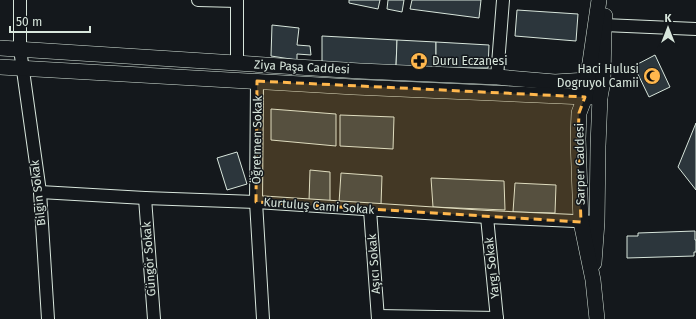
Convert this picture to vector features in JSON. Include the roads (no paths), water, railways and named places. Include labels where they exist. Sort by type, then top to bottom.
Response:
[{"type":"main road","name":"Sarper Caddesi","points":[[597,319],[593,280],[581,222],[578,139],[579,113],[585,97],[599,0]]},
{"type":"main road","name":"Sarper Caddesi","points":[[593,280],[597,222],[600,97],[603,81],[604,25],[607,0]]},
{"type":"main road","name":"Ziya Paşa Caddesi","points":[[0,48],[360,71],[497,77],[555,82],[587,80],[603,81]]},
{"type":"main road","name":"Ziya Paşa Caddesi","points":[[0,66],[354,87],[600,97]]},
{"type":"street","name":"Bilgin Sokak","points":[[20,0],[20,49],[40,192],[48,319]]},
{"type":"street","points":[[198,0],[237,1],[237,63]]},
{"type":"street","points":[[497,77],[503,0]]},
{"type":"street","points":[[604,25],[696,29]]},
{"type":"street","name":"Öğretmen Sokak","points":[[257,81],[256,202],[262,319]]},
{"type":"street","name":"Kurtuluş Cami Sokak","points":[[40,192],[256,202],[487,217],[597,222]]},
{"type":"street","name":"Güngör Sokak","points":[[144,198],[154,319]]},
{"type":"street","name":"Aşıcı Sokak","points":[[370,210],[378,318]]},
{"type":"street","name":"Yargı Sokak","points":[[487,217],[497,319]]},
{"type":"street","points":[[378,318],[497,319]]},
{"type":"place","name":"Duru Eczanesi","points":[[419,61]]},
{"type":"place","name":"Haci Hulusi Dogruyol Camii","points":[[652,76]]}]
